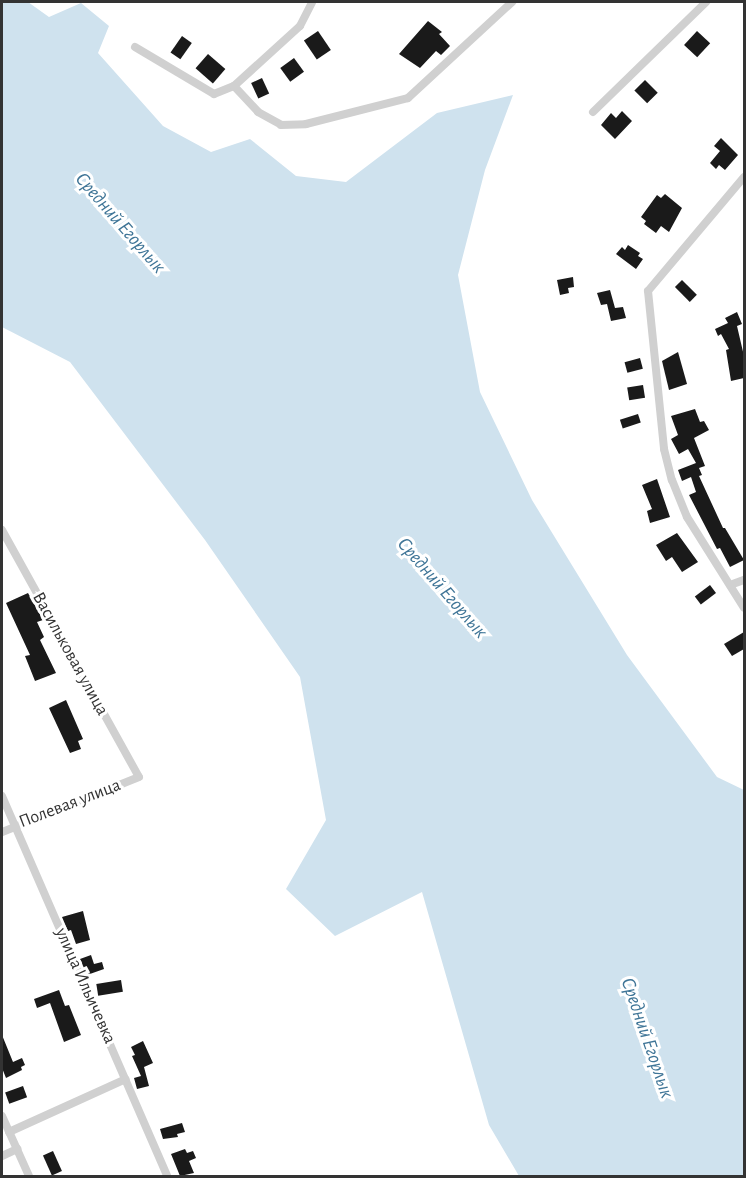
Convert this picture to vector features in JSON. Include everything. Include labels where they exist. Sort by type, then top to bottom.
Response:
[{"type":"street","points":[[135,48],[214,93],[234,86],[300,26],[312,2]]},
{"type":"street","points":[[234,86],[258,112],[281,125],[306,124],[408,98],[512,2]]},
{"type":"street","points":[[593,112],[706,2]]},
{"type":"street","points":[[744,177],[648,291],[664,449],[672,480],[687,517],[744,608]]},
{"type":"street","name":"Васильковая улица","points":[[2,530],[139,777]]},
{"type":"street","points":[[729,585],[744,580]]},
{"type":"street","name":"Полевая улица","points":[[2,832],[139,777]]},
{"type":"street","name":"улица Ильичевка","points":[[2,796],[167,1176]]},
{"type":"street","points":[[9,1132],[126,1079]]},
{"type":"street","points":[[2,1116],[29,1176]]},
{"type":"street","points":[[2,1156],[17,1149]]},
{"type":"water","name":"Средний Егорлык","points":[[2,2],[28,2],[49,17],[81,3],[109,26],[98,53],[163,126],[211,152],[250,139],[296,176],[346,182],[437,113],[513,95],[485,170],[458,275],[480,392],[532,500],[627,655],[717,777],[744,790],[744,1176],[519,1176],[489,1125],[422,892],[335,936],[286,889],[326,820],[300,677],[205,540],[70,362],[2,327]]},
{"type":"building","points":[[428,21],[442,32],[439,34],[450,46],[441,55],[436,51],[420,68],[399,54]]},
{"type":"building","points":[[318,31],[331,50],[317,60],[304,41]]},
{"type":"building","points":[[697,31],[710,43],[697,57],[684,45]]},
{"type":"building","points":[[182,36],[192,43],[180,59],[171,52]]},
{"type":"building","points":[[208,54],[225,69],[213,83],[196,68]]},
{"type":"building","points":[[294,58],[304,72],[290,82],[280,68]]},
{"type":"building","points":[[262,78],[269,93],[258,98],[251,83]]},
{"type":"building","points":[[645,80],[658,93],[647,103],[634,91]]},
{"type":"building","points":[[622,111],[632,121],[615,139],[601,125],[611,113],[616,118]]},
{"type":"building","points":[[721,138],[738,155],[725,170],[719,165],[716,169],[710,163],[720,151],[714,146]]},
{"type":"building","points":[[665,194],[682,208],[669,232],[661,226],[656,233],[644,224],[646,221],[641,217],[657,195],[661,198]]},
{"type":"building","points":[[628,245],[640,253],[638,256],[643,259],[636,269],[616,254],[622,247],[625,250]]},
{"type":"building","points":[[573,277],[574,287],[568,288],[569,293],[560,295],[557,280]]},
{"type":"building","points":[[682,280],[697,295],[690,302],[675,287]]},
{"type":"building","points":[[610,290],[615,308],[623,307],[626,318],[611,321],[607,304],[601,305],[597,293]]},
{"type":"building","points":[[737,312],[742,324],[737,326],[744,356],[744,378],[731,381],[726,350],[729,349],[721,334],[718,336],[715,329],[728,323],[725,318]]},
{"type":"building","points":[[678,352],[687,384],[669,390],[662,361]]},
{"type":"building","points":[[640,358],[643,369],[627,373],[625,362]]},
{"type":"building","points":[[643,385],[645,398],[629,400],[627,388]]},
{"type":"building","points":[[695,409],[700,422],[704,421],[709,430],[694,438],[705,466],[699,468],[702,475],[699,476],[723,528],[744,560],[730,567],[720,548],[717,549],[689,495],[696,492],[691,477],[682,481],[678,470],[696,463],[688,449],[679,454],[671,439],[678,435],[671,416]]},
{"type":"building","points":[[638,414],[641,423],[623,428],[620,420]]},
{"type":"building","points":[[657,479],[670,517],[650,523],[647,511],[652,509],[642,485]]},
{"type":"building","points":[[677,533],[698,562],[682,572],[672,557],[666,561],[656,545]]},
{"type":"building","points":[[710,585],[716,593],[701,604],[695,596]]},
{"type":"building","points":[[28,593],[43,620],[37,622],[44,637],[40,640],[56,673],[35,681],[25,656],[30,655],[6,603]]},
{"type":"building","points":[[744,632],[744,649],[732,656],[724,644]]},
{"type":"building","points":[[66,700],[83,739],[78,741],[81,749],[70,753],[49,708]]},
{"type":"building","points":[[83,911],[90,940],[76,944],[71,930],[68,931],[62,917]]},
{"type":"building","points":[[91,955],[94,964],[102,962],[104,969],[87,975],[80,959]]},
{"type":"building","points":[[121,980],[123,992],[98,996],[96,984]]},
{"type":"building","points":[[59,990],[65,1006],[69,1005],[81,1035],[64,1042],[50,1003],[37,1008],[34,999]]},
{"type":"building","points":[[2,1035],[13,1062],[22,1058],[25,1065],[21,1067],[22,1070],[6,1078],[2,1068]]},
{"type":"building","points":[[143,1041],[153,1063],[144,1067],[149,1086],[137,1089],[134,1078],[141,1076],[132,1056],[135,1055],[131,1047]]},
{"type":"building","points":[[23,1086],[27,1097],[9,1104],[5,1092]]},
{"type":"building","points":[[182,1123],[185,1132],[177,1134],[178,1137],[163,1139],[160,1129]]},
{"type":"building","points":[[185,1149],[187,1153],[193,1151],[196,1158],[189,1161],[194,1173],[180,1176],[171,1154]]},
{"type":"building","points":[[53,1151],[62,1171],[52,1176],[43,1155]]}]
